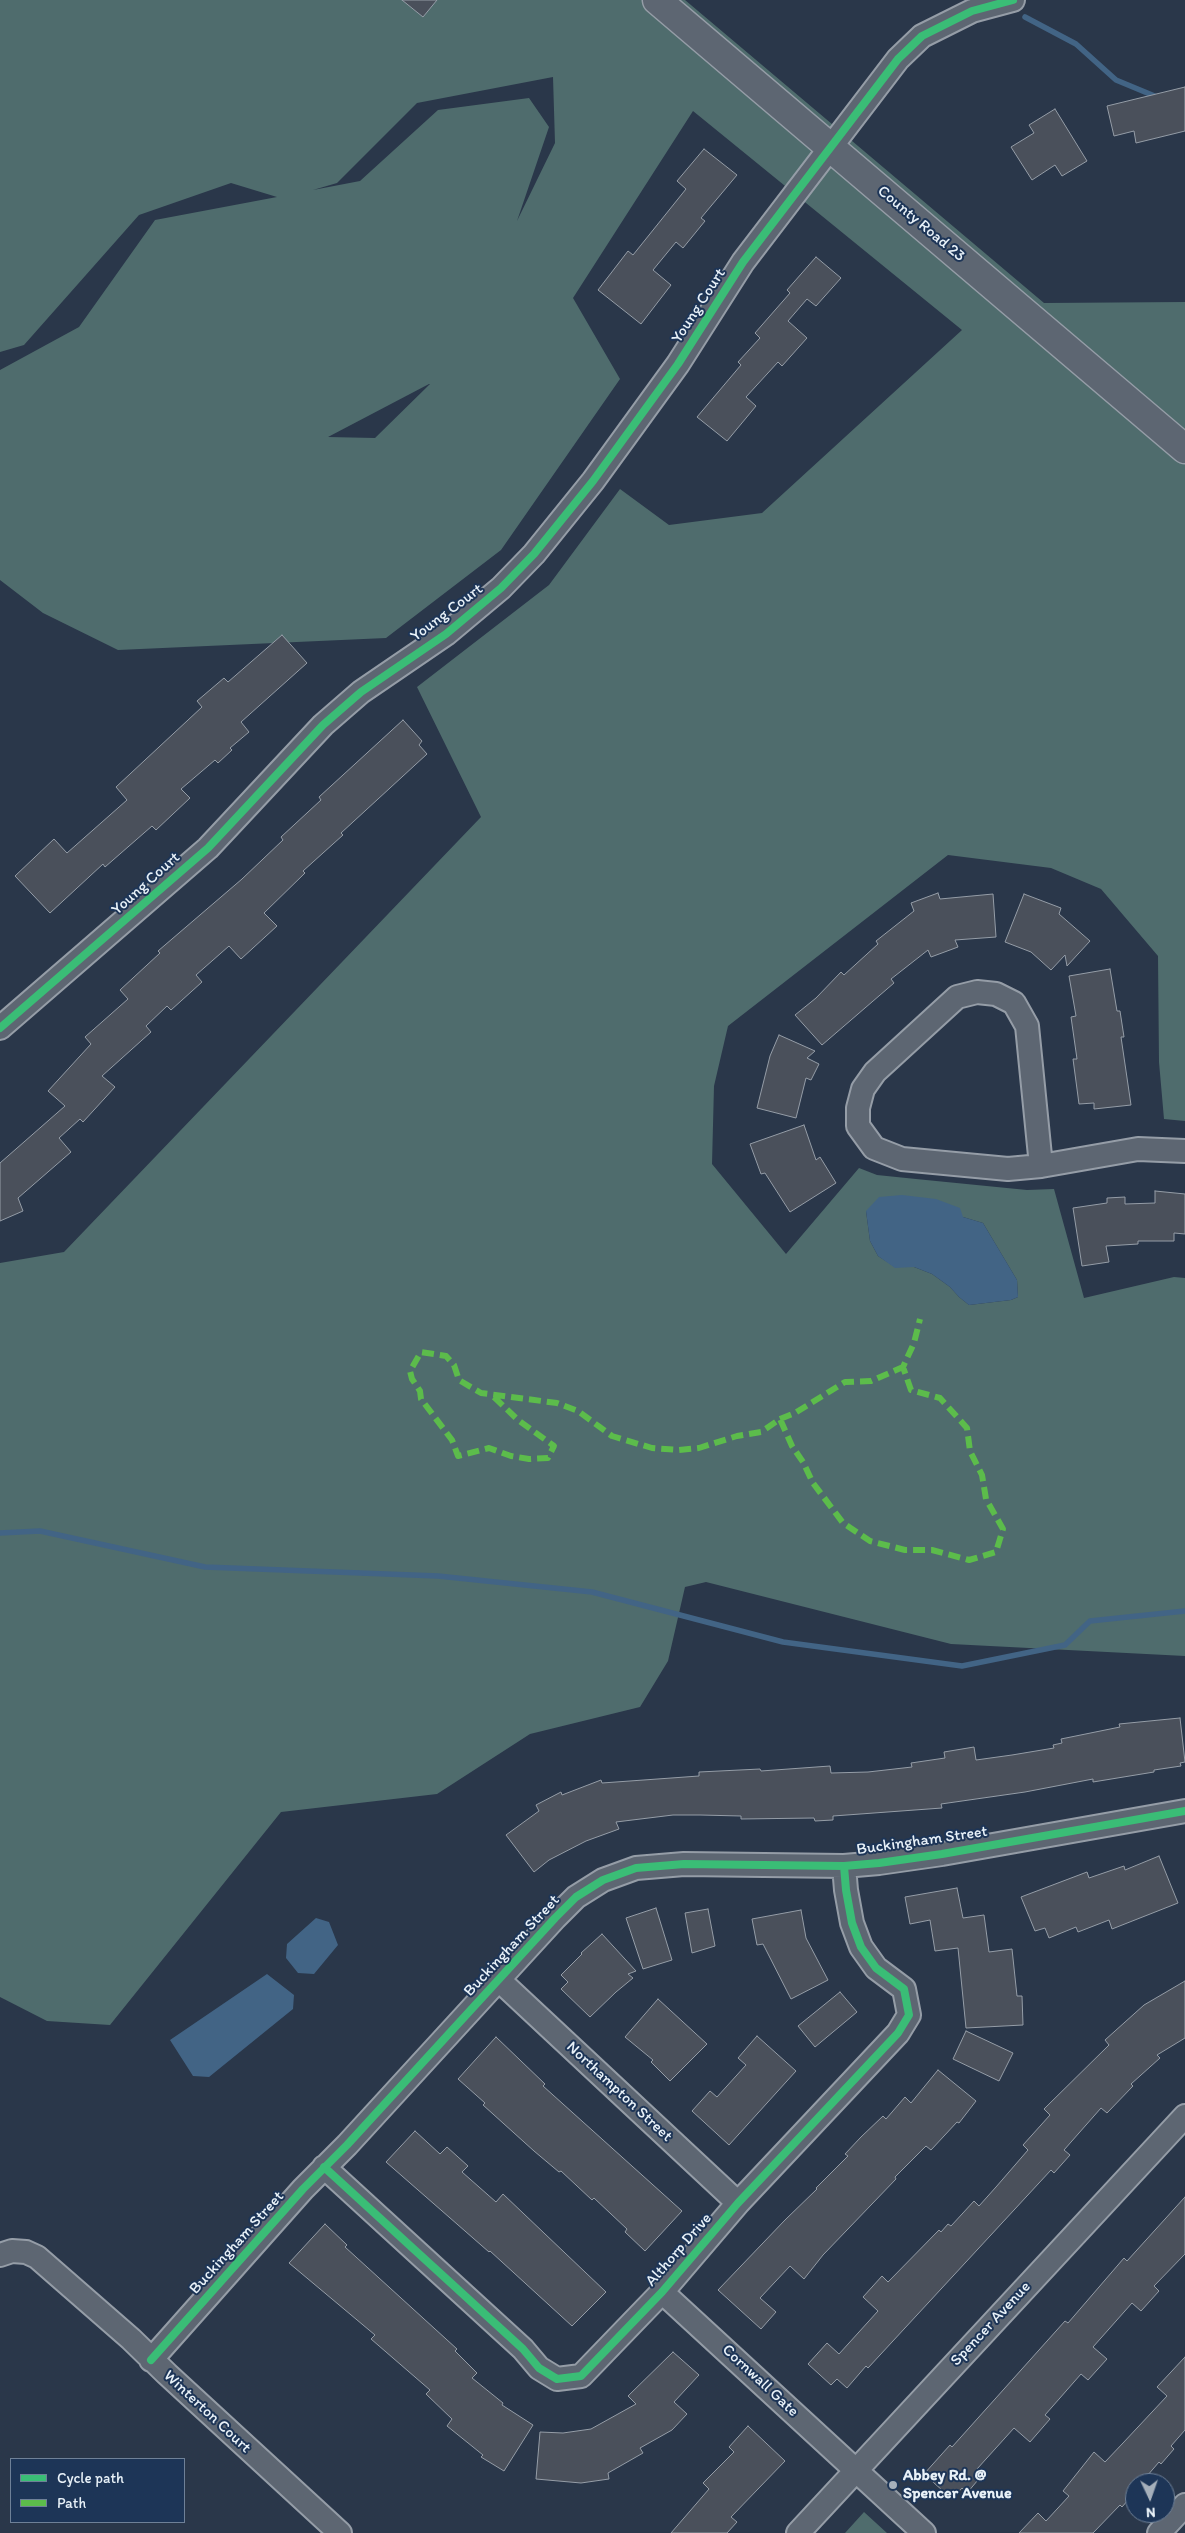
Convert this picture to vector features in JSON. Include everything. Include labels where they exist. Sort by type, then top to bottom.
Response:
[{"type":"main road","name":"County Road 23","points":[[657,0],[1185,449]]},
{"type":"street","name":"Young Court","points":[[0,1028],[208,848],[323,725],[361,692],[453,628],[502,588],[562,520],[625,437],[678,364],[743,262],[829,146],[898,59],[922,36],[972,11],[1013,0]]},
{"type":"street","points":[[1041,1166],[1027,1026],[1014,1004],[996,994],[977,992],[957,998],[874,1072],[862,1090],[858,1108],[858,1126],[874,1148],[902,1159],[1008,1169],[1041,1166],[1138,1149],[1185,1151]]},
{"type":"street","name":"Buckingham Street","points":[[151,2360],[324,2167],[576,1897],[604,1880],[636,1868],[728,1864],[844,1866],[942,1854],[1185,1811]]},
{"type":"street","name":"Althorp Drive","points":[[324,2167],[523,2349],[538,2368],[557,2379],[581,2376],[662,2292],[738,2203],[898,2033],[909,2015],[904,1990],[876,1968],[861,1947],[852,1923],[844,1866]]},
{"type":"street","name":"Northampton Street","points":[[500,1980],[738,2203]]},
{"type":"street","name":"Spencer Avenue","points":[[798,2533],[1185,2116]]},
{"type":"street","name":"Winterton Court","points":[[0,2255],[12,2250],[26,2252],[37,2257],[132,2339],[151,2360],[340,2533]]},
{"type":"street","name":"Cornwall Gate","points":[[662,2292],[924,2533]]},
{"type":"street","points":[[1159,2533],[1185,2505]]},
{"type":"green space","points":[[0,0],[685,0],[1044,303],[1185,302],[1185,1121],[1164,1119],[1159,1062],[1158,956],[1101,889],[1051,868],[948,855],[728,1026],[714,1086],[712,1164],[786,1254],[859,1168],[877,1175],[1027,1190],[1054,1189],[1084,1298],[1174,1277],[1185,1278],[1185,1656],[951,1644],[706,1582],[685,1587],[668,1661],[640,1707],[530,1734],[437,1794],[281,1812],[110,2025],[47,2021],[0,1997],[0,1263],[64,1252],[481,817],[417,687],[549,585],[620,489],[669,525],[762,513],[962,330],[693,111],[573,298],[620,379],[501,550],[386,638],[118,650],[43,613],[0,580],[0,370],[79,327],[155,220],[277,197],[231,183],[139,215],[24,345],[0,352]],"holes":[[[553,77],[555,143],[517,221],[549,127],[529,98],[438,110],[360,181],[313,190],[337,183],[417,103]],[[429,384],[375,438],[328,437]],[[866,1211],[963,1217],[983,1223],[1017,1280],[1018,1297],[1011,1300],[969,1305],[950,1287],[932,1274],[914,1267],[895,1267],[878,1256],[870,1241]]]},
{"type":"green space","points":[[864,2512],[887,2533],[845,2533]]},
{"type":"water","points":[[902,1195],[936,1199],[960,1208],[963,1217],[983,1223],[1017,1280],[1018,1297],[1011,1300],[969,1305],[950,1287],[932,1274],[914,1267],[895,1268],[878,1256],[870,1241],[866,1211],[879,1197]]},
{"type":"water","points":[[316,1918],[329,1922],[338,1945],[314,1974],[298,1973],[286,1958],[287,1944]]},
{"type":"water","points":[[267,1974],[294,1995],[293,2009],[209,2077],[193,2076],[170,2040]]},
{"type":"building","points":[[402,0],[437,0],[423,17]]},
{"type":"building","points":[[1185,87],[1185,131],[1136,143],[1134,131],[1114,136],[1107,106]]},
{"type":"building","points":[[1055,109],[1087,161],[1062,176],[1055,165],[1032,180],[1011,147],[1034,133],[1029,125]]},
{"type":"building","points":[[704,149],[737,175],[701,218],[705,221],[683,248],[676,242],[653,270],[671,285],[641,324],[598,290],[628,251],[633,255],[686,189],[677,181]]},
{"type":"building","points":[[816,257],[841,278],[816,306],[807,299],[788,321],[807,338],[782,366],[778,362],[746,397],[756,406],[727,441],[697,417],[741,365],[738,362],[760,338],[755,333],[790,293],[787,290]]},
{"type":"building","points":[[282,635],[307,663],[241,722],[249,732],[230,748],[232,750],[218,763],[215,760],[181,789],[190,798],[156,830],[152,826],[105,867],[103,864],[50,913],[15,876],[54,839],[67,853],[127,800],[116,787],[202,707],[197,701],[224,678],[228,682]]},
{"type":"building","points":[[403,720],[422,741],[419,745],[427,754],[341,833],[343,835],[303,871],[305,873],[264,913],[277,926],[241,959],[229,946],[196,975],[202,982],[171,1010],[167,1006],[146,1026],[151,1032],[102,1076],[115,1087],[83,1122],[80,1119],[59,1138],[71,1152],[18,1198],[23,1211],[0,1221],[0,1163],[65,1106],[48,1091],[91,1044],[85,1037],[128,999],[120,990],[160,953],[158,951],[242,879],[283,840],[281,837],[321,800],[319,797]]},
{"type":"building","points":[[938,893],[940,899],[993,894],[996,937],[955,940],[958,947],[931,957],[928,950],[891,979],[894,983],[822,1045],[795,1015],[816,998],[841,972],[844,975],[878,944],[876,941],[914,911],[911,903]]},
{"type":"building","points":[[1024,894],[1061,908],[1059,914],[1090,941],[1067,966],[1065,955],[1051,970],[1031,952],[1005,942]]},
{"type":"building","points":[[1110,969],[1117,1011],[1120,1011],[1124,1037],[1121,1037],[1131,1105],[1094,1109],[1094,1103],[1079,1104],[1073,1059],[1077,1059],[1071,1017],[1076,1016],[1069,976]]},
{"type":"building","points":[[779,1035],[815,1051],[807,1058],[819,1064],[811,1080],[806,1078],[796,1118],[757,1108],[770,1056]]},
{"type":"building","points":[[804,1125],[816,1160],[820,1157],[836,1183],[790,1212],[765,1173],[761,1174],[750,1144]]},
{"type":"building","points":[[1155,1191],[1185,1194],[1185,1234],[1174,1233],[1174,1241],[1138,1241],[1138,1244],[1106,1246],[1109,1262],[1082,1266],[1073,1208],[1107,1203],[1107,1198],[1125,1197],[1125,1204],[1155,1203]]},
{"type":"building","points":[[1180,1718],[1185,1762],[1180,1763],[1181,1766],[1154,1770],[1154,1772],[1093,1782],[1093,1779],[1025,1792],[941,1804],[942,1808],[833,1816],[833,1820],[815,1821],[814,1818],[741,1819],[741,1816],[673,1815],[616,1822],[619,1829],[586,1841],[549,1860],[534,1872],[506,1835],[539,1811],[536,1805],[561,1792],[562,1795],[601,1780],[602,1783],[699,1776],[699,1772],[760,1769],[761,1771],[830,1766],[831,1773],[868,1772],[912,1767],[911,1763],[945,1758],[944,1752],[974,1747],[976,1760],[1054,1748],[1053,1745],[1062,1743],[1061,1739],[1120,1727],[1119,1724]]},
{"type":"building","points":[[1159,1856],[1178,1903],[1112,1929],[1109,1920],[1078,1932],[1076,1927],[1049,1938],[1045,1928],[1035,1931],[1021,1897],[1087,1872],[1089,1878],[1124,1866],[1125,1870]]},
{"type":"building","points":[[957,1888],[963,1918],[984,1915],[989,1952],[1012,1949],[1017,1996],[1022,1996],[1023,2025],[966,2028],[958,1948],[935,1951],[930,1920],[910,1924],[905,1897]]},
{"type":"building","points":[[656,1908],[672,1960],[643,1969],[626,1918]]},
{"type":"building","points":[[708,1909],[715,1946],[692,1953],[685,1913]]},
{"type":"building","points":[[801,1910],[806,1938],[828,1980],[791,1999],[763,1944],[757,1945],[752,1919]]},
{"type":"building","points":[[602,1934],[636,1971],[628,1974],[633,1978],[590,2017],[561,1989],[568,1982],[561,1975]]},
{"type":"building","points":[[1185,1981],[1185,2038],[1157,2055],[1160,2058],[1131,2084],[1133,2086],[1107,2113],[1101,2108],[1064,2150],[1070,2155],[1054,2173],[1051,2170],[868,2368],[866,2366],[847,2388],[837,2379],[831,2385],[808,2364],[827,2343],[839,2354],[878,2311],[863,2297],[882,2276],[888,2282],[939,2230],[941,2232],[948,2224],[951,2226],[974,2201],[979,2206],[1028,2150],[1023,2145],[1050,2115],[1044,2109],[1109,2045],[1105,2040],[1144,2005]]},
{"type":"building","points":[[840,1992],[857,2012],[815,2047],[798,2026]]},
{"type":"building","points":[[658,1999],[707,2044],[670,2081],[651,2062],[653,2060],[625,2037]]},
{"type":"building","points":[[966,2031],[1013,2053],[999,2081],[953,2059]]},
{"type":"building","points":[[757,2036],[796,2071],[729,2145],[692,2111],[710,2091],[717,2097],[746,2065],[738,2058]]},
{"type":"building","points":[[496,2037],[545,2084],[543,2086],[682,2211],[645,2251],[625,2232],[627,2229],[594,2198],[592,2200],[561,2171],[559,2172],[534,2151],[483,2105],[485,2103],[458,2079]]},
{"type":"building","points":[[938,2070],[976,2101],[959,2123],[957,2122],[931,2150],[926,2146],[895,2177],[896,2179],[823,2255],[804,2279],[790,2266],[760,2298],[776,2312],[761,2329],[718,2290],[848,2156],[845,2154],[861,2137],[883,2116],[886,2119],[905,2097],[911,2103]]},
{"type":"building","points":[[415,2131],[440,2154],[447,2147],[468,2166],[462,2172],[496,2202],[503,2194],[606,2292],[572,2326],[490,2251],[386,2162]]},
{"type":"building","points":[[1185,2197],[1185,2254],[1154,2286],[1159,2291],[1141,2311],[1132,2303],[1093,2347],[1107,2359],[1088,2380],[1081,2374],[1045,2415],[1050,2419],[1030,2442],[1014,2428],[977,2469],[983,2474],[967,2493],[962,2488],[952,2499],[924,2474],[950,2445],[952,2447],[1065,2321],[1068,2323],[1124,2258],[1127,2261]]},
{"type":"building","points":[[325,2224],[347,2245],[345,2247],[457,2349],[455,2351],[477,2373],[472,2378],[503,2403],[502,2405],[533,2425],[504,2471],[481,2457],[483,2455],[447,2426],[452,2419],[426,2394],[430,2390],[371,2339],[375,2335],[289,2263]]},
{"type":"building","points":[[673,2352],[699,2375],[674,2402],[687,2414],[672,2430],[640,2448],[643,2453],[608,2473],[609,2479],[581,2483],[536,2479],[540,2432],[563,2433],[591,2429],[636,2404],[628,2396]]},
{"type":"building","points":[[1185,2357],[1185,2430],[1171,2446],[1174,2449],[1161,2464],[1159,2462],[1150,2473],[1125,2473],[1125,2504],[1122,2507],[1120,2505],[1093,2533],[1019,2533],[1038,2513],[1046,2521],[1069,2496],[1063,2491],[1094,2452],[1105,2462],[1123,2443],[1167,2396],[1157,2387]]},
{"type":"building","points":[[748,2426],[785,2461],[731,2517],[737,2522],[727,2533],[671,2533],[709,2489],[703,2483],[734,2452],[729,2447]]},
{"type":"waterway","points":[[1025,17],[1076,44],[1116,80],[1157,97]]},
{"type":"waterway","points":[[0,1533],[40,1531],[205,1567],[438,1576],[592,1592],[783,1642],[962,1666],[1065,1645],[1090,1621],[1185,1611]]},
{"type":"marked path","points":[[494,1397],[518,1420],[554,1446],[548,1458],[529,1459],[511,1456],[489,1448],[458,1456],[452,1440],[421,1399],[420,1391],[412,1379],[410,1371],[421,1352],[446,1356],[454,1365],[459,1380],[481,1393],[557,1403],[578,1411],[612,1436],[652,1448],[679,1450],[699,1448],[737,1436],[761,1432],[780,1419],[792,1446],[803,1462],[813,1483],[843,1523],[870,1541],[905,1550],[932,1550],[969,1560],[996,1552],[1003,1529],[986,1499],[982,1475],[970,1451],[967,1428],[940,1398],[911,1390],[903,1367],[914,1343],[920,1319]]},
{"type":"marked path","points":[[780,1419],[795,1413],[845,1382],[871,1381],[903,1367]]},
{"type":"cycle path","points":[[0,1028],[208,848],[323,725],[361,692],[446,634],[501,588],[534,554],[593,481],[678,364],[743,262],[898,59],[922,36],[972,11],[1013,0]]},
{"type":"cycle path","points":[[151,2360],[303,2189],[347,2145],[555,1918],[576,1897],[603,1880],[636,1868],[684,1864],[844,1866],[879,1863],[942,1854],[1185,1811]]},
{"type":"cycle path","points":[[324,2167],[523,2349],[539,2368],[557,2379],[581,2376],[662,2292],[738,2203],[898,2033],[909,2015],[904,1989],[876,1968],[861,1947],[852,1923],[844,1866]]},
{"type":"place","name":"Abbey Rd. @ Spencer Avenue","points":[[893,2485]]}]
